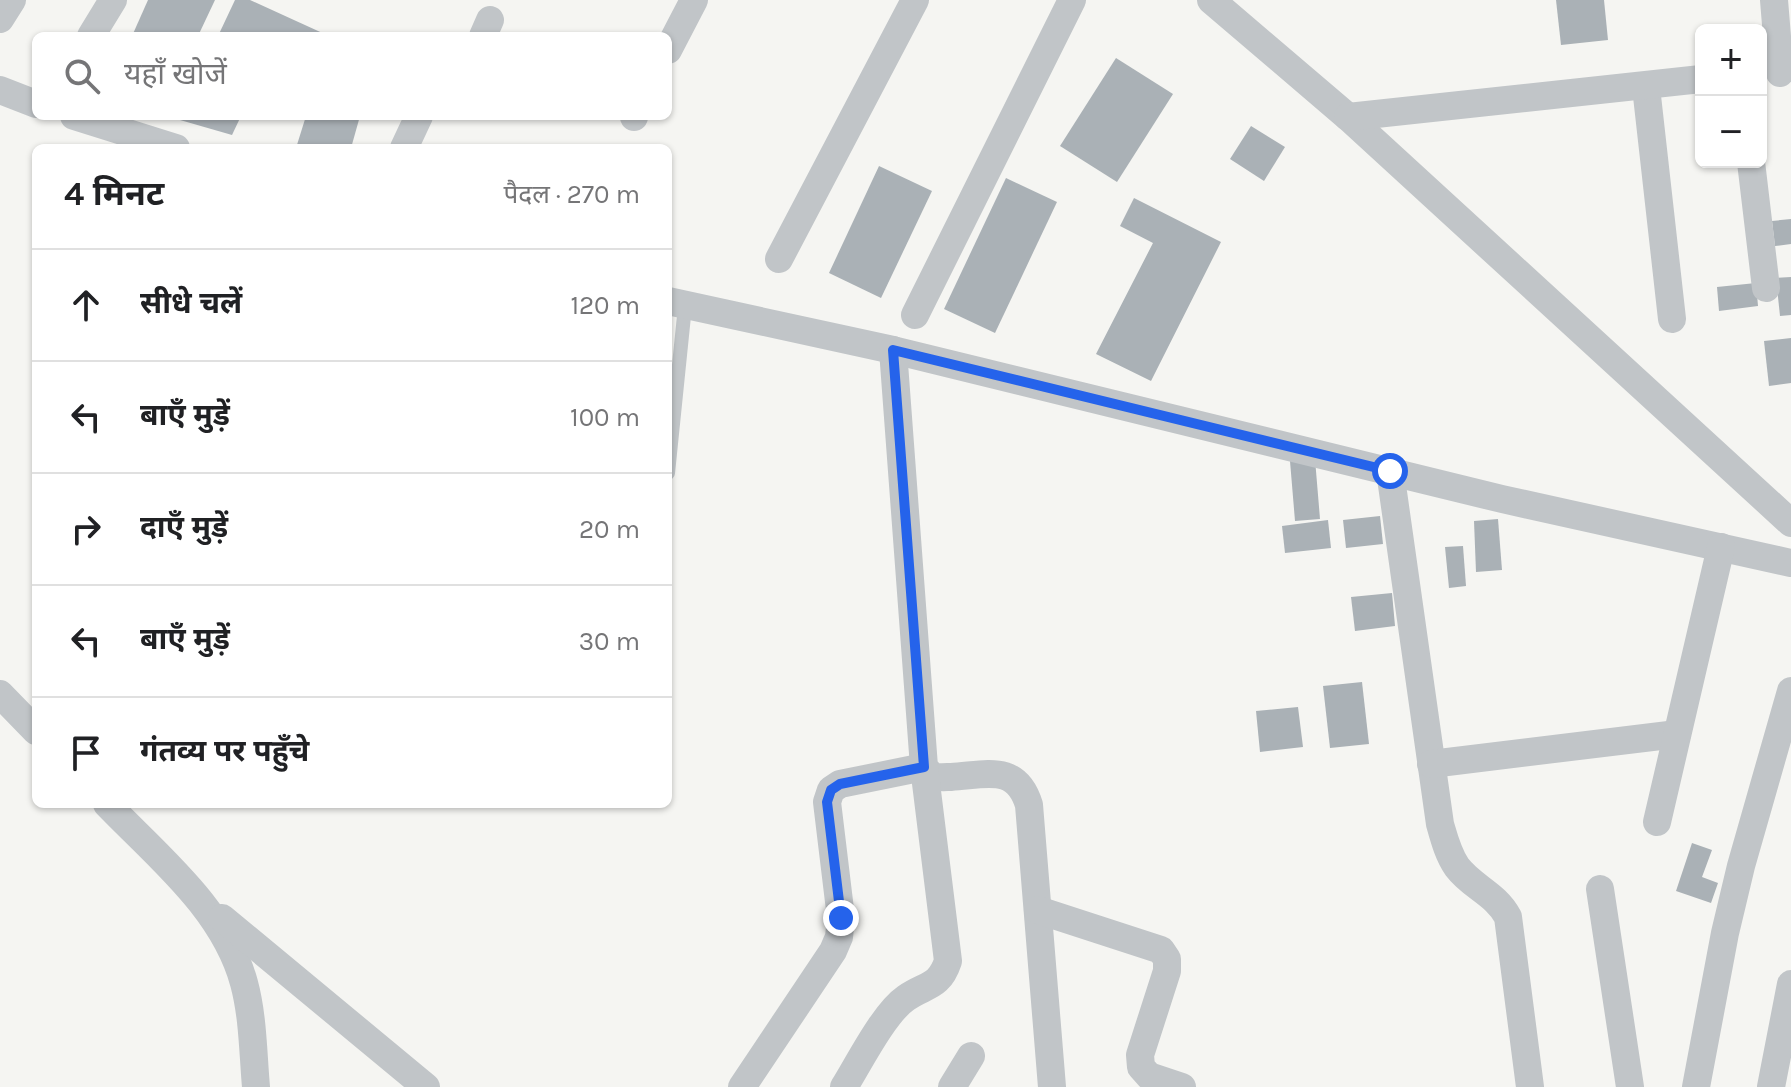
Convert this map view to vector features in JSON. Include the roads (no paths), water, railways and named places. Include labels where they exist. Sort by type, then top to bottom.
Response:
[{"type":"street","points":[[0,19],[12,0]]},
{"type":"street","points":[[93,32],[113,0]]},
{"type":"street","points":[[672,42],[694,0]]},
{"type":"street","points":[[779,259],[915,0]]},
{"type":"street","points":[[915,315],[1072,0]]},
{"type":"street","points":[[1211,0],[1348,117],[1791,523]]},
{"type":"street","points":[[1774,0],[1777,73]]},
{"type":"street","points":[[1348,117],[1695,80]]},
{"type":"street","points":[[1646,87],[1672,319]]},
{"type":"street","points":[[0,90],[32,102]]},
{"type":"street","points":[[87,120],[163,144]]},
{"type":"street","points":[[406,144],[417,120]]},
{"type":"street","points":[[1752,168],[1766,288]]},
{"type":"street","points":[[676,304],[893,350],[1390,471],[1791,563]]},
{"type":"street","points":[[844,1087],[893,1009],[908,997],[934,984],[944,974],[948,961],[924,767],[893,350]]},
{"type":"street","points":[[1390,471],[1440,824],[1457,866],[1469,880],[1501,903],[1508,917],[1530,1087]]},
{"type":"street","points":[[1657,822],[1721,547]]},
{"type":"street","points":[[1696,1087],[1741,866],[1791,691]]},
{"type":"street","points":[[0,694],[32,727]]},
{"type":"street","points":[[1431,764],[1677,734]]},
{"type":"street","points":[[924,767],[933,776],[998,773],[1016,780],[1025,790],[1029,805],[1052,1087]]},
{"type":"street","points":[[742,1087],[833,951],[839,937],[841,918],[827,802],[831,790],[840,784],[924,767]]},
{"type":"street","points":[[111,808],[202,903],[426,1087]]},
{"type":"street","points":[[1600,889],[1630,1087]]},
{"type":"street","points":[[202,903],[234,954],[245,985],[256,1087]]},
{"type":"street","points":[[1038,910],[1161,950],[1167,959],[1167,971],[1140,1055],[1141,1067],[1149,1076],[1182,1087]]},
{"type":"street","points":[[1771,1087],[1791,984]]},
{"type":"street","points":[[952,1087],[971,1056]]},
{"type":"lane","points":[[672,388],[676,304]]}]
